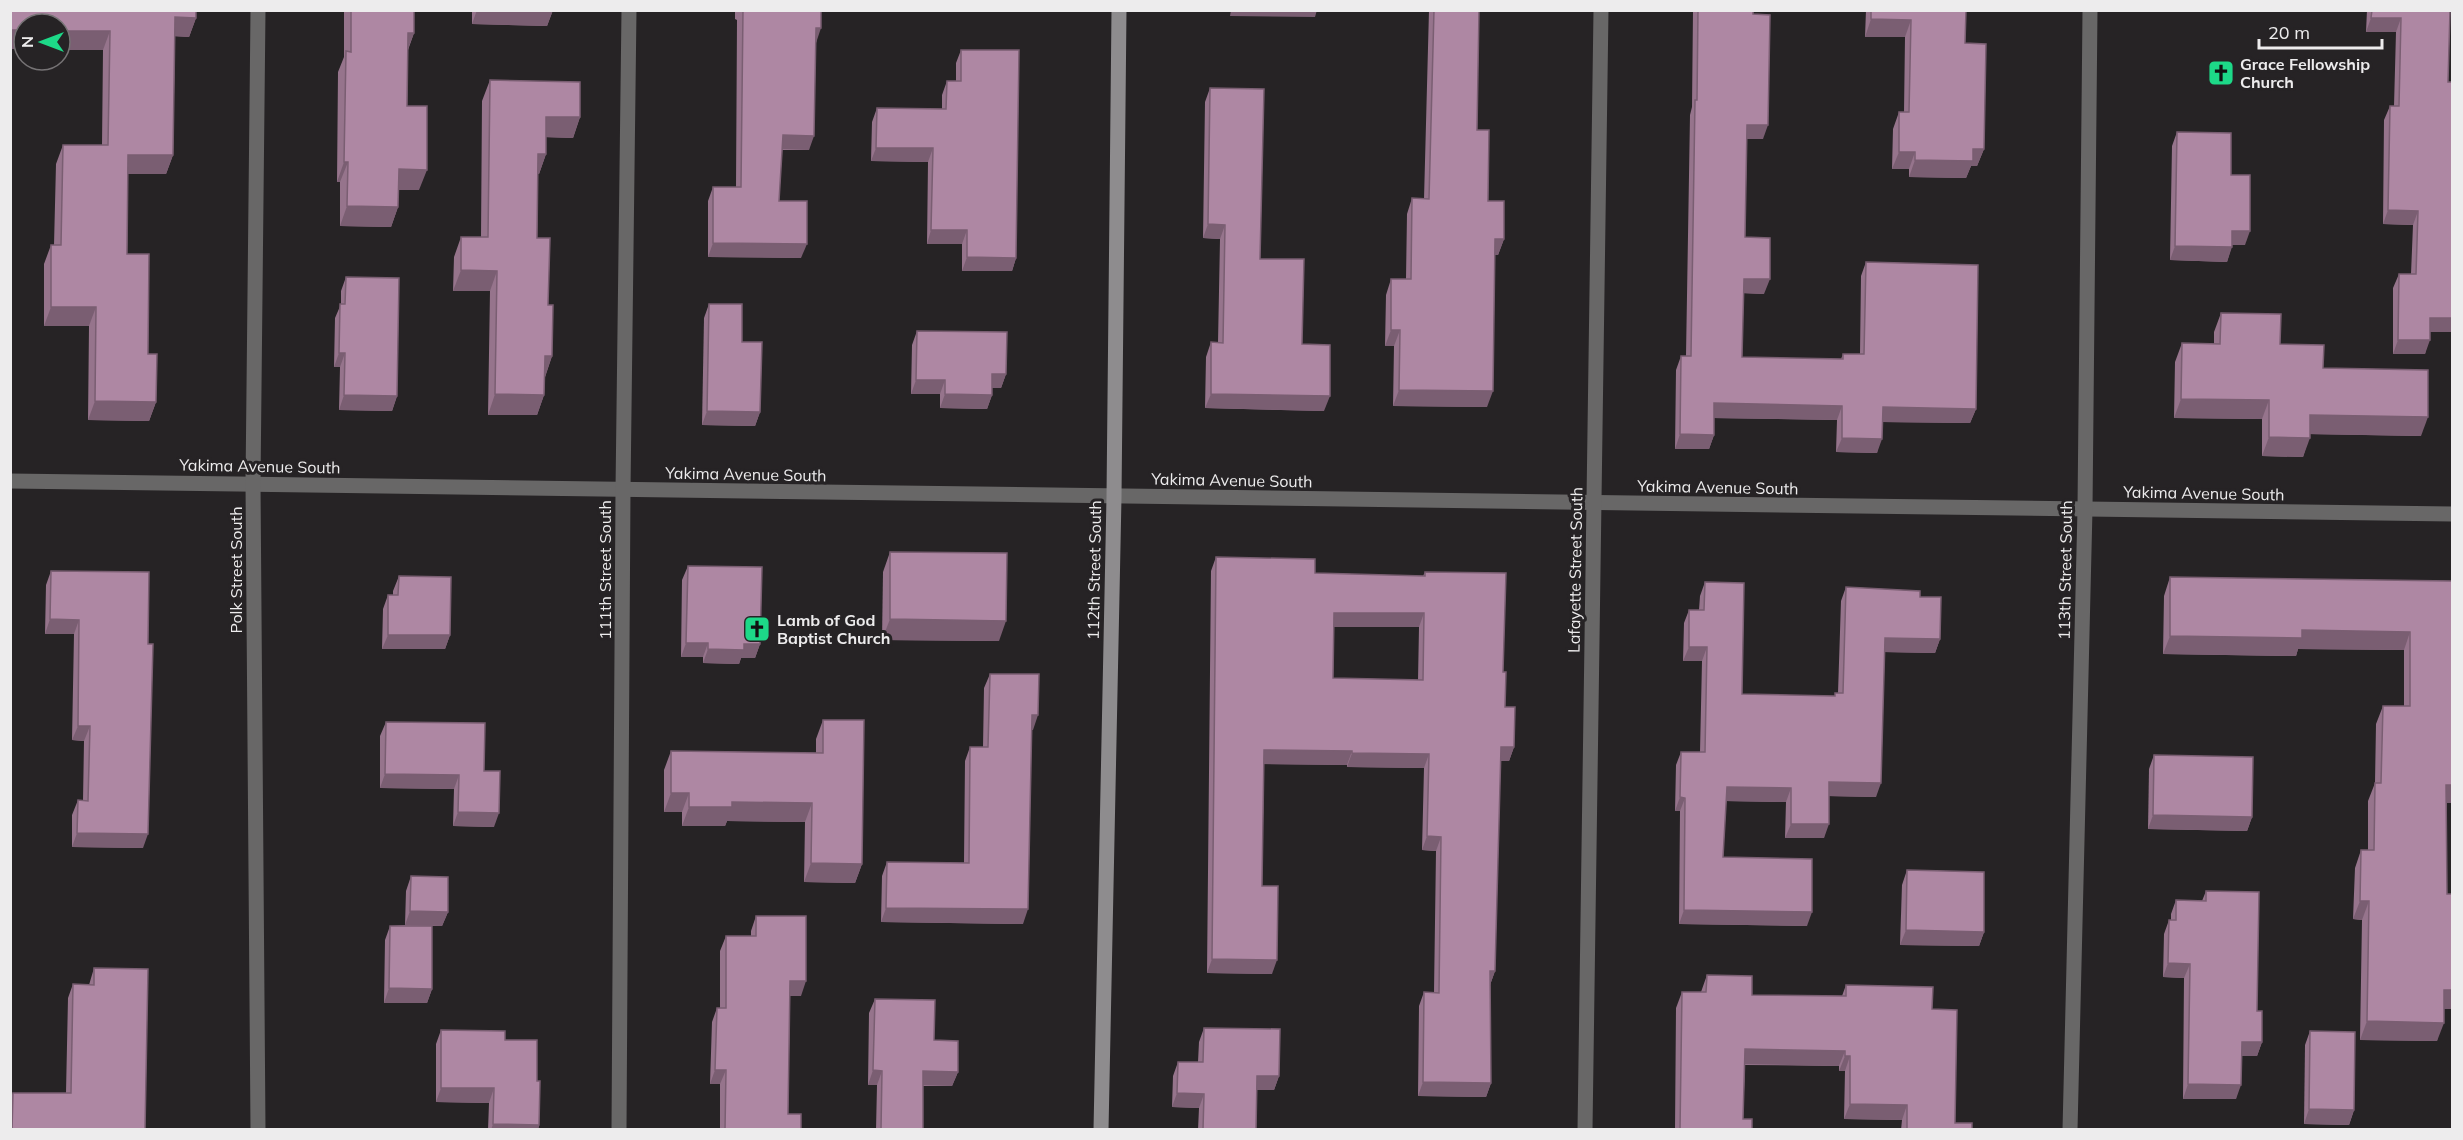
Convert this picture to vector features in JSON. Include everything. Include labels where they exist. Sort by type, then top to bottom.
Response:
[{"type":"main road","name":"112th Street South","points":[[1101,1130],[1114,497],[1119,10]]},
{"type":"street","name":"Polk Street South","points":[[258,10],[253,483],[258,1130]]},
{"type":"street","name":"111th Street South","points":[[619,1130],[629,10]]},
{"type":"street","name":"Lafayette Street South","points":[[1585,1130],[1601,10]]},
{"type":"street","name":"113th Street South","points":[[2070,1130],[2085,509],[2090,10]]},
{"type":"street","name":"Yakima Avenue South","points":[[10,481],[2452,514]]},
{"type":"building","points":[[10,10],[196,10],[196,18],[175,17],[173,155],[128,155],[127,254],[149,254],[148,354],[157,354],[156,402],[95,401],[96,307],[51,307],[51,245],[61,245],[63,145],[108,145],[110,31],[72,31],[72,12],[12,12],[12,30],[10,30]]},
{"type":"building","points":[[351,10],[414,10],[414,33],[408,33],[407,106],[427,106],[427,170],[399,169],[398,207],[347,206],[348,162],[344,162],[346,51],[351,52]]},
{"type":"building","points":[[743,10],[821,10],[821,28],[816,28],[814,136],[783,135],[779,201],[807,201],[807,244],[713,243],[713,187],[741,187]]},
{"type":"building","points":[[1434,10],[1479,10],[1477,130],[1489,130],[1488,201],[1504,201],[1504,239],[1495,239],[1493,391],[1399,390],[1400,330],[1391,330],[1391,279],[1411,279],[1412,198],[1429,199]]},
{"type":"building","points":[[1698,10],[1753,10],[1753,14],[1770,15],[1768,125],[1747,125],[1745,237],[1770,238],[1770,279],[1744,279],[1742,357],[1843,359],[1843,354],[1864,354],[1866,262],[1978,265],[1976,409],[1883,407],[1882,439],[1842,438],[1842,406],[1714,403],[1714,435],[1680,434],[1681,356],[1691,356]]},
{"type":"building","points":[[1871,10],[1966,10],[1965,43],[1986,44],[1984,149],[1973,149],[1973,161],[1915,160],[1915,152],[1899,152],[1899,112],[1909,112],[1911,20],[1871,19]]},
{"type":"building","points":[[2372,10],[2450,10],[2448,82],[2452,82],[2452,318],[2430,318],[2430,340],[2398,340],[2399,274],[2416,274],[2418,211],[2388,210],[2390,106],[2399,106],[2401,18],[2371,18]]},
{"type":"building","points":[[961,50],[1019,50],[1016,258],[967,257],[967,230],[931,230],[933,148],[876,148],[877,108],[946,109],[947,81],[961,81]]},
{"type":"building","points":[[490,80],[580,82],[580,117],[546,117],[546,154],[538,154],[537,238],[550,238],[548,305],[553,305],[552,356],[545,356],[544,395],[495,394],[497,271],[461,270],[461,237],[488,237]]},
{"type":"building","points":[[1210,88],[1264,89],[1260,259],[1304,259],[1302,344],[1330,345],[1330,396],[1211,394],[1211,342],[1223,343],[1225,225],[1208,224]]},
{"type":"building","points":[[2177,132],[2231,133],[2231,175],[2250,175],[2250,231],[2232,231],[2232,247],[2175,246]]},
{"type":"building","points":[[346,277],[399,278],[397,396],[344,395],[345,353],[339,353],[340,304],[345,304]]},
{"type":"building","points":[[709,304],[742,304],[742,342],[762,342],[760,412],[707,411]]},
{"type":"building","points":[[2221,313],[2281,314],[2280,344],[2324,345],[2323,368],[2428,370],[2428,417],[2310,415],[2310,438],[2269,437],[2269,400],[2181,399],[2182,343],[2220,344]]},
{"type":"building","points":[[917,331],[1007,332],[1006,374],[992,374],[992,395],[945,394],[945,380],[916,380]]},
{"type":"building","points":[[890,552],[1007,553],[1006,621],[890,619]]},
{"type":"building","points":[[1216,557],[1315,559],[1315,573],[1425,576],[1425,572],[1506,573],[1503,672],[1506,672],[1505,707],[1515,707],[1514,747],[1501,747],[1495,971],[1490,971],[1491,1083],[1423,1082],[1424,992],[1439,993],[1441,837],[1427,836],[1429,754],[1264,750],[1262,886],[1278,886],[1277,960],[1212,959]],"holes":[[[1334,613],[1424,613],[1423,680],[1333,678]]]},
{"type":"building","points":[[688,566],[762,567],[760,644],[744,644],[744,650],[708,649],[708,643],[686,643]]},
{"type":"building","points":[[51,571],[149,572],[148,644],[153,644],[148,834],[77,833],[78,800],[88,801],[90,726],[78,726],[79,620],[50,619]]},
{"type":"building","points":[[399,576],[451,577],[450,635],[388,635],[388,595],[398,595]]},
{"type":"building","points":[[2170,577],[2452,581],[2452,785],[2446,785],[2447,894],[2452,894],[2452,990],[2444,990],[2444,1023],[2367,1021],[2369,901],[2360,901],[2361,850],[2374,850],[2375,783],[2381,783],[2383,706],[2410,706],[2410,632],[2302,630],[2302,638],[2170,636]]},
{"type":"building","points":[[1705,582],[1744,583],[1742,694],[1835,696],[1835,693],[1843,693],[1846,587],[1920,591],[1920,597],[1941,597],[1940,639],[1885,638],[1881,783],[1829,782],[1829,824],[1791,824],[1791,788],[1727,787],[1723,857],[1812,859],[1812,912],[1684,910],[1685,798],[1680,797],[1681,752],[1705,752],[1707,647],[1689,647],[1689,610],[1704,610]]},
{"type":"building","points":[[990,674],[1039,674],[1038,715],[1032,715],[1028,909],[886,908],[887,862],[969,863],[970,747],[988,747]]},
{"type":"building","points":[[823,720],[864,720],[862,864],[811,863],[812,803],[732,802],[732,807],[689,807],[689,793],[671,793],[671,751],[823,753]]},
{"type":"building","points":[[386,722],[485,723],[484,771],[500,771],[499,813],[458,812],[459,775],[385,774]]},
{"type":"building","points":[[2154,755],[2253,757],[2252,817],[2153,815]]},
{"type":"building","points":[[1907,870],[1984,872],[1984,932],[1906,930]]},
{"type":"building","points":[[411,876],[448,877],[448,912],[410,911]]},
{"type":"building","points":[[2206,891],[2259,892],[2257,1011],[2262,1011],[2262,1042],[2242,1042],[2241,1085],[2188,1084],[2190,964],[2168,963],[2169,920],[2176,920],[2176,900],[2206,901]]},
{"type":"building","points":[[756,916],[806,916],[806,981],[790,981],[788,1114],[801,1114],[801,1130],[725,1130],[726,1070],[715,1070],[717,1008],[726,1008],[726,936],[756,936]]},
{"type":"building","points":[[390,926],[432,926],[432,989],[389,988]]},
{"type":"building","points":[[94,968],[148,969],[145,1130],[12,1130],[13,1093],[71,1093],[73,984],[94,985]]},
{"type":"building","points":[[1707,975],[1752,976],[1752,995],[1846,996],[1846,985],[1933,987],[1932,1009],[1957,1010],[1955,1123],[1972,1123],[1972,1130],[1907,1130],[1907,1105],[1850,1104],[1850,1056],[1845,1056],[1845,1051],[1745,1049],[1743,1119],[1752,1119],[1752,1130],[1680,1130],[1682,992],[1706,992]]},
{"type":"building","points":[[875,999],[935,1000],[934,1040],[958,1041],[958,1072],[923,1071],[923,1130],[881,1130],[882,1071],[873,1070]]},
{"type":"building","points":[[1204,1028],[1280,1029],[1279,1076],[1257,1076],[1256,1130],[1203,1130],[1204,1094],[1177,1093],[1178,1062],[1203,1062]]},
{"type":"building","points":[[441,1030],[505,1031],[505,1040],[537,1040],[537,1081],[540,1081],[539,1125],[493,1124],[494,1088],[441,1088]]},
{"type":"building","points":[[2310,1031],[2355,1032],[2354,1110],[2309,1109]]},
{"type":"place","name":"Grace Fellowship Church","points":[[2221,73]]},
{"type":"place","name":"Lamb of God Baptist Church","points":[[757,629]]}]
